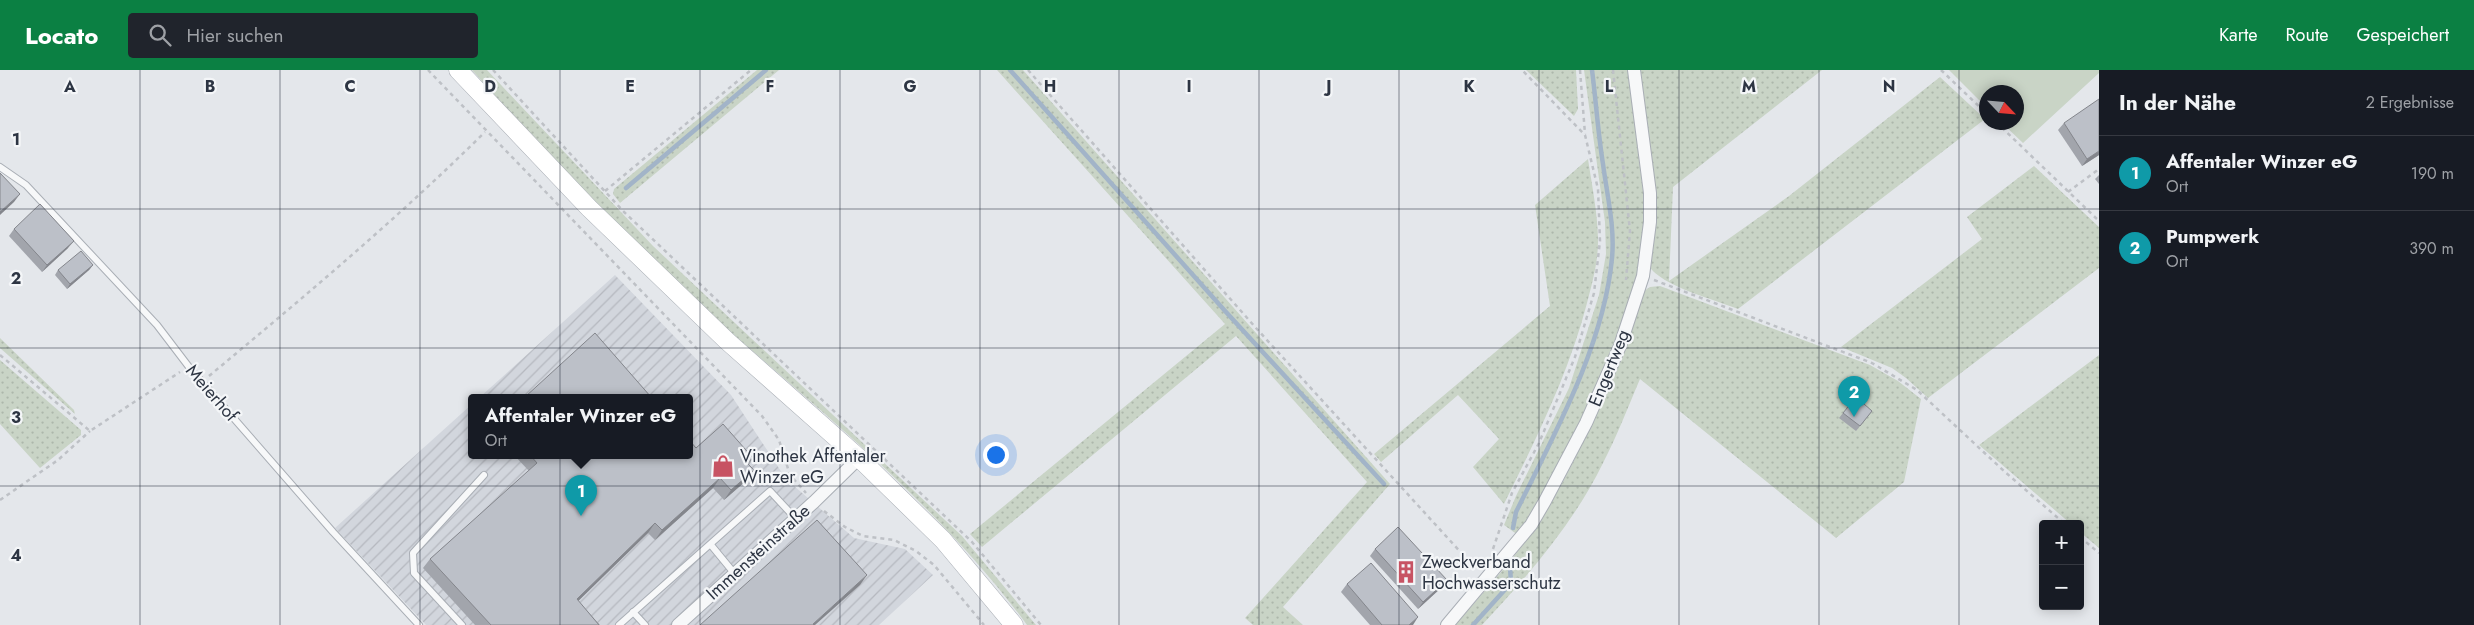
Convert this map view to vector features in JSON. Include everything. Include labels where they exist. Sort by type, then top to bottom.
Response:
[{"type":"main road","points":[[458,70],[588,208],[727,341],[859,458],[943,540],[1014,625]]},
{"type":"street","name":"Engertweg","points":[[1447,625],[1530,526],[1586,423],[1620,346],[1643,276],[1650,222],[1650,193],[1634,70]]},
{"type":"street","name":"Immensteinstraße","points":[[678,625],[796,519],[859,458]]},
{"type":"lane","name":"Meierhof","points":[[0,167],[26,185],[157,325],[189,367],[333,532],[419,625]]},
{"type":"lane","points":[[462,625],[414,573],[412,553],[484,475]]},
{"type":"lane","points":[[619,625],[712,545],[770,491],[796,519]]},
{"type":"lane","points":[[712,545],[734,573]]},
{"type":"lane","points":[[633,612],[645,625]]},
{"type":"path","points":[[428,70],[485,132],[762,416],[779,440],[790,475],[814,502],[863,536],[894,540],[916,551],[934,565],[984,625]]},
{"type":"path","points":[[493,70],[605,191],[691,278],[885,457],[972,542],[1040,625]]},
{"type":"path","points":[[605,191],[751,70]]},
{"type":"path","points":[[1028,70],[1256,328],[1486,579]]},
{"type":"path","points":[[1522,70],[1585,135]]},
{"type":"path","points":[[1492,555],[1498,530],[1512,493],[1539,443],[1575,357],[1594,293],[1600,241],[1598,189],[1585,135],[1580,70]]},
{"type":"path","points":[[1613,70],[1630,230],[1625,289]]},
{"type":"path","points":[[1942,70],[1979,106]]},
{"type":"path","points":[[2004,130],[2099,221]]},
{"type":"path","points":[[203,381],[342,264],[430,186],[485,132]]},
{"type":"path","points":[[2068,192],[2099,169]]},
{"type":"path","points":[[1643,276],[1872,363],[1897,377],[1917,390],[2061,520]]},
{"type":"path","points":[[0,355],[90,431]]},
{"type":"path","points":[[0,500],[58,460],[90,431],[189,367]]},
{"type":"path","points":[[2084,540],[2099,553]]},
{"type":"shaded area","points":[[615,275],[731,395],[786,479],[854,538],[905,549],[933,575],[879,625],[426,625],[335,528],[468,408],[468,459],[693,459],[693,394],[483,394]]},
{"type":"green space","points":[[472,70],[487,70],[653,246],[962,536],[1036,625],[1027,625],[958,542],[881,465],[653,262],[561,167]]},
{"type":"green space","points":[[757,70],[779,70],[620,203],[613,194],[614,189]]},
{"type":"green space","points":[[997,70],[1023,70],[1390,484],[1283,607],[1303,625],[1253,625],[1245,618],[1367,482],[1236,336],[982,547],[970,534],[1225,324]]},
{"type":"green space","points":[[1526,70],[1576,70],[1578,109],[1574,116]]},
{"type":"green space","points":[[1584,70],[1628,70],[1646,215],[1643,246],[1634,292],[1608,366],[1546,492],[1518,535],[1504,525],[1516,496],[1569,388],[1599,295],[1606,254],[1605,222]]},
{"type":"green space","points":[[1639,70],[1822,70],[1673,187],[1669,281],[1789,196],[1940,77],[1979,113],[1979,124],[1738,309],[1677,286],[1655,273],[1649,266]]},
{"type":"green space","points":[[1949,70],[2099,70],[2099,73],[2023,143],[2009,130],[2024,130],[2024,85],[1979,85],[1979,100]]},
{"type":"green space","points":[[1588,159],[1598,232],[1598,250],[1591,288],[1580,329],[1561,380],[1540,430],[1504,504],[1473,467],[1499,439],[1458,395],[1381,462],[1374,454],[1550,306],[1535,205]]},
{"type":"green space","points":[[2034,166],[2099,227],[2099,268],[1928,398],[1892,368],[1841,347],[1982,239],[1967,217]]},
{"type":"green space","points":[[1660,286],[1870,365],[1898,381],[1921,399],[1904,482],[1836,538],[1640,379],[1603,463],[1564,528],[1516,588],[1482,625],[1455,625],[1515,554],[1547,509],[1576,457],[1644,291],[1650,287]]},
{"type":"green space","points":[[0,338],[74,410],[75,414],[0,348]]},
{"type":"green space","points":[[2099,355],[2099,548],[2084,535],[2084,520],[2066,520],[1979,445]]},
{"type":"green space","points":[[0,360],[81,430],[81,435],[40,468],[0,424]]},
{"type":"building","points":[[2099,99],[2099,151],[2087,159],[2064,123]]},
{"type":"building","points":[[0,173],[20,194],[0,212]]},
{"type":"building","points":[[40,204],[74,241],[47,265],[14,229]]},
{"type":"building","points":[[81,251],[93,265],[70,284],[58,270]]},
{"type":"building","points":[[595,333],[648,394],[528,394]]},
{"type":"building","points":[[1856,397],[1872,411],[1860,426],[1843,413]]},
{"type":"building","points":[[723,424],[753,458],[747,463],[754,470],[731,490],[720,478],[662,530],[655,523],[577,599],[599,625],[491,625],[430,559],[537,463],[534,459],[693,459],[693,444],[696,448]]},
{"type":"building","points":[[817,520],[867,575],[814,625],[700,625]]},
{"type":"building","name":"Zweckverband Hochwasserschutz","points":[[1398,527],[1447,580],[1423,602],[1375,549]]},
{"type":"building","points":[[1371,563],[1418,617],[1409,625],[1382,625],[1347,584]]},
{"type":"waterway","points":[[626,188],[766,70]]},
{"type":"waterway","points":[[1010,70],[1226,312],[1384,484]]},
{"type":"waterway","points":[[1513,528],[1516,512],[1575,389],[1599,324],[1607,291],[1613,246],[1592,70]]},
{"type":"waterway","points":[[1473,625],[1511,583],[1510,567]]},
{"type":"place","name":"Pumpwerk","points":[[1854,417]]},
{"type":"place","name":"Vinothek Affentaler Winzer eG","points":[[723,466]]},
{"type":"place","name":"Affentaler Winzer eG","points":[[581,516]]},
{"type":"place","name":"Zweckverband Hochwasserschutz","points":[[1406,572]]}]
